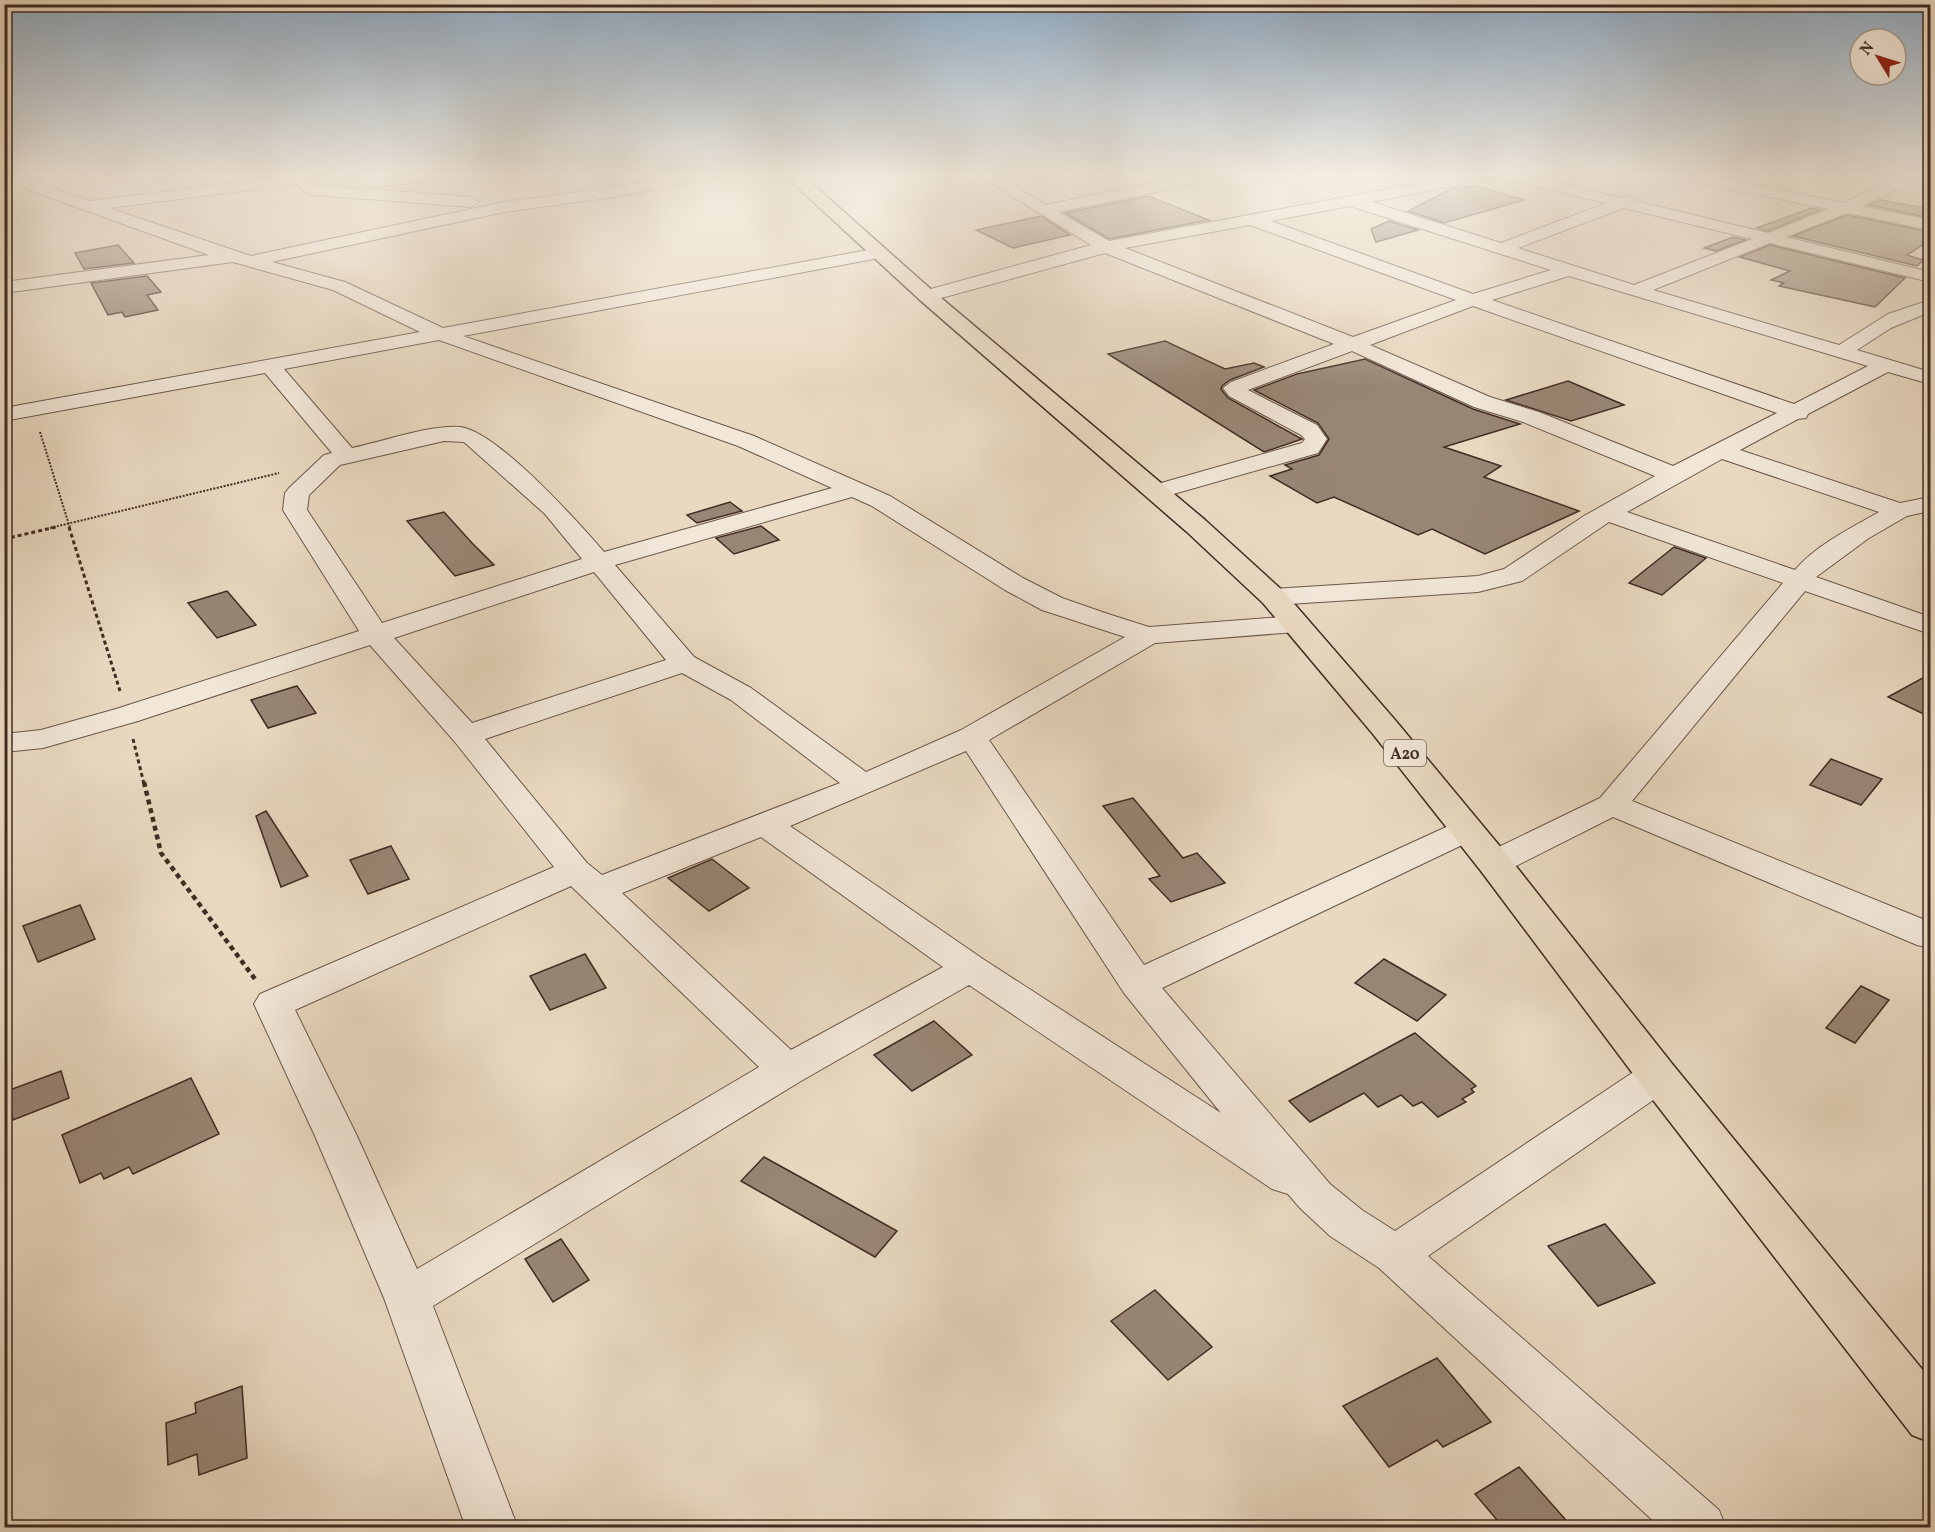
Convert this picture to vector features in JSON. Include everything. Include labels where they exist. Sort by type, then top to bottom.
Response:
[{"type":"main road","name":"A20","points":[[869,244],[1274,597],[1494,863],[1658,1076],[1930,1418]]},
{"type":"street","points":[[201,244],[339,286],[442,334],[746,441],[881,501],[1014,584],[1052,604],[1148,635],[1296,624]]},
{"type":"street","points":[[4,288],[243,259],[317,244]]},
{"type":"street","points":[[1102,244],[1352,344],[1482,402],[1531,417],[1674,476]]},
{"type":"street","points":[[927,296],[1118,244]]},
{"type":"street","points":[[1321,244],[1798,413]]},
{"type":"street","points":[[1486,244],[1930,378]]},
{"type":"street","points":[[1500,249],[1512,244]]},
{"type":"street","points":[[1635,291],[1753,244]]},
{"type":"street","points":[[1796,244],[1930,277]]},
{"type":"street","points":[[4,415],[879,254]]},
{"type":"street","points":[[1155,492],[1310,448],[1316,439],[1309,430],[1236,392],[1234,388],[1473,300],[1569,270]]},
{"type":"street","points":[[1842,352],[1865,335],[1898,318],[1930,306]]},
{"type":"street","points":[[1274,597],[1496,581],[1513,575],[1607,513],[1886,365]]},
{"type":"street","points":[[270,366],[339,459]]},
{"type":"street","points":[[787,1070],[587,880],[466,735],[375,634],[295,510],[297,493],[339,459],[444,434],[461,434],[472,437],[554,509],[684,663],[741,694],[863,786]]},
{"type":"street","points":[[1724,452],[1899,511]]},
{"type":"street","points":[[4,743],[43,739],[127,715],[598,562],[854,489]]},
{"type":"street","points":[[1494,863],[1612,806],[1811,567],[1850,540],[1899,511],[1930,504]]},
{"type":"street","points":[[1607,513],[1930,626]]},
{"type":"street","points":[[492,1527],[407,1298],[336,1136],[273,1004],[587,880],[766,825],[863,786],[972,736],[1148,635]]},
{"type":"street","points":[[466,735],[684,663]]},
{"type":"street","points":[[972,736],[1137,984],[1315,1196]]},
{"type":"street","points":[[1612,806],[1930,936]]},
{"type":"street","points":[[766,825],[970,968],[1315,1196],[1346,1223],[1395,1255],[1700,1527]]},
{"type":"street","points":[[1137,984],[1467,830]]},
{"type":"street","points":[[407,1298],[787,1070],[970,968]]},
{"type":"street","points":[[1395,1255],[1658,1076]]},
{"type":"path","points":[[4,539],[339,459]]},
{"type":"building","points":[[1006,244],[1028,244],[1013,248]]},
{"type":"building","points":[[1713,244],[1733,244],[1716,251],[1704,248]]},
{"type":"building","points":[[1828,244],[1923,244],[1907,255],[1923,260],[1917,266]]},
{"type":"building","points":[[118,245],[134,263],[84,269],[75,253]]},
{"type":"building","points":[[1770,245],[1905,278],[1875,307],[1779,286],[1784,283],[1771,280],[1790,271],[1740,257]]},
{"type":"building","points":[[147,276],[161,292],[147,295],[158,310],[125,317],[122,312],[108,315],[91,283]]},
{"type":"building","points":[[1165,341],[1225,369],[1254,363],[1264,367],[1230,380],[1221,389],[1228,398],[1302,439],[1264,452],[1108,354]]},
{"type":"building","points":[[1365,359],[1473,409],[1520,424],[1444,447],[1501,466],[1484,477],[1579,511],[1485,554],[1432,529],[1418,535],[1334,497],[1317,503],[1270,476],[1292,469],[1285,465],[1319,455],[1329,439],[1318,423],[1254,390],[1297,374]]},
{"type":"building","points":[[1568,381],[1624,405],[1571,421],[1506,400]]},
{"type":"building","points":[[730,502],[742,511],[697,523],[687,515]]},
{"type":"building","points":[[444,512],[494,565],[455,576],[407,521]]},
{"type":"building","points":[[761,526],[779,540],[734,554],[716,538]]},
{"type":"building","points":[[1674,547],[1706,558],[1662,595],[1629,583]]},
{"type":"building","points":[[227,591],[256,625],[217,638],[188,603]]},
{"type":"building","points":[[1930,674],[1930,717],[1888,697]]},
{"type":"building","points":[[297,686],[316,713],[268,728],[251,700]]},
{"type":"building","points":[[1831,759],[1882,779],[1861,805],[1810,785]]},
{"type":"building","points":[[1133,798],[1183,858],[1197,853],[1225,883],[1171,902],[1149,879],[1160,876],[1103,806]]},
{"type":"building","points":[[266,811],[308,876],[281,887],[256,816]]},
{"type":"building","points":[[391,846],[409,879],[368,894],[350,860]]},
{"type":"building","points":[[712,859],[749,888],[709,911],[668,878]]},
{"type":"building","points":[[80,905],[95,939],[38,962],[23,926]]},
{"type":"building","points":[[585,954],[606,988],[550,1010],[530,976]]},
{"type":"building","points":[[1384,959],[1446,995],[1417,1021],[1355,983]]},
{"type":"building","points":[[1861,986],[1889,1000],[1855,1043],[1826,1028]]},
{"type":"building","points":[[934,1021],[972,1055],[912,1091],[874,1055]]},
{"type":"building","points":[[1415,1033],[1476,1086],[1471,1089],[1474,1092],[1462,1099],[1466,1102],[1438,1117],[1422,1102],[1413,1106],[1401,1095],[1378,1107],[1364,1093],[1310,1122],[1289,1101]]},
{"type":"building","points":[[61,1071],[69,1098],[13,1120],[7,1091]]},
{"type":"building","points":[[191,1078],[219,1134],[133,1174],[129,1167],[104,1179],[101,1173],[80,1183],[62,1135]]},
{"type":"building","points":[[764,1157],[897,1231],[875,1257],[741,1181]]},
{"type":"building","points":[[1605,1224],[1655,1283],[1598,1306],[1548,1246]]},
{"type":"building","points":[[561,1239],[589,1280],[553,1302],[525,1259]]},
{"type":"building","points":[[1155,1290],[1212,1347],[1168,1380],[1111,1321]]},
{"type":"building","points":[[1437,1358],[1491,1422],[1443,1447],[1437,1440],[1389,1467],[1343,1406]]},
{"type":"building","points":[[242,1386],[247,1458],[199,1475],[197,1454],[168,1465],[166,1423],[196,1413],[195,1403]]},
{"type":"building","points":[[1519,1467],[1572,1527],[1503,1527],[1475,1494]]}]
